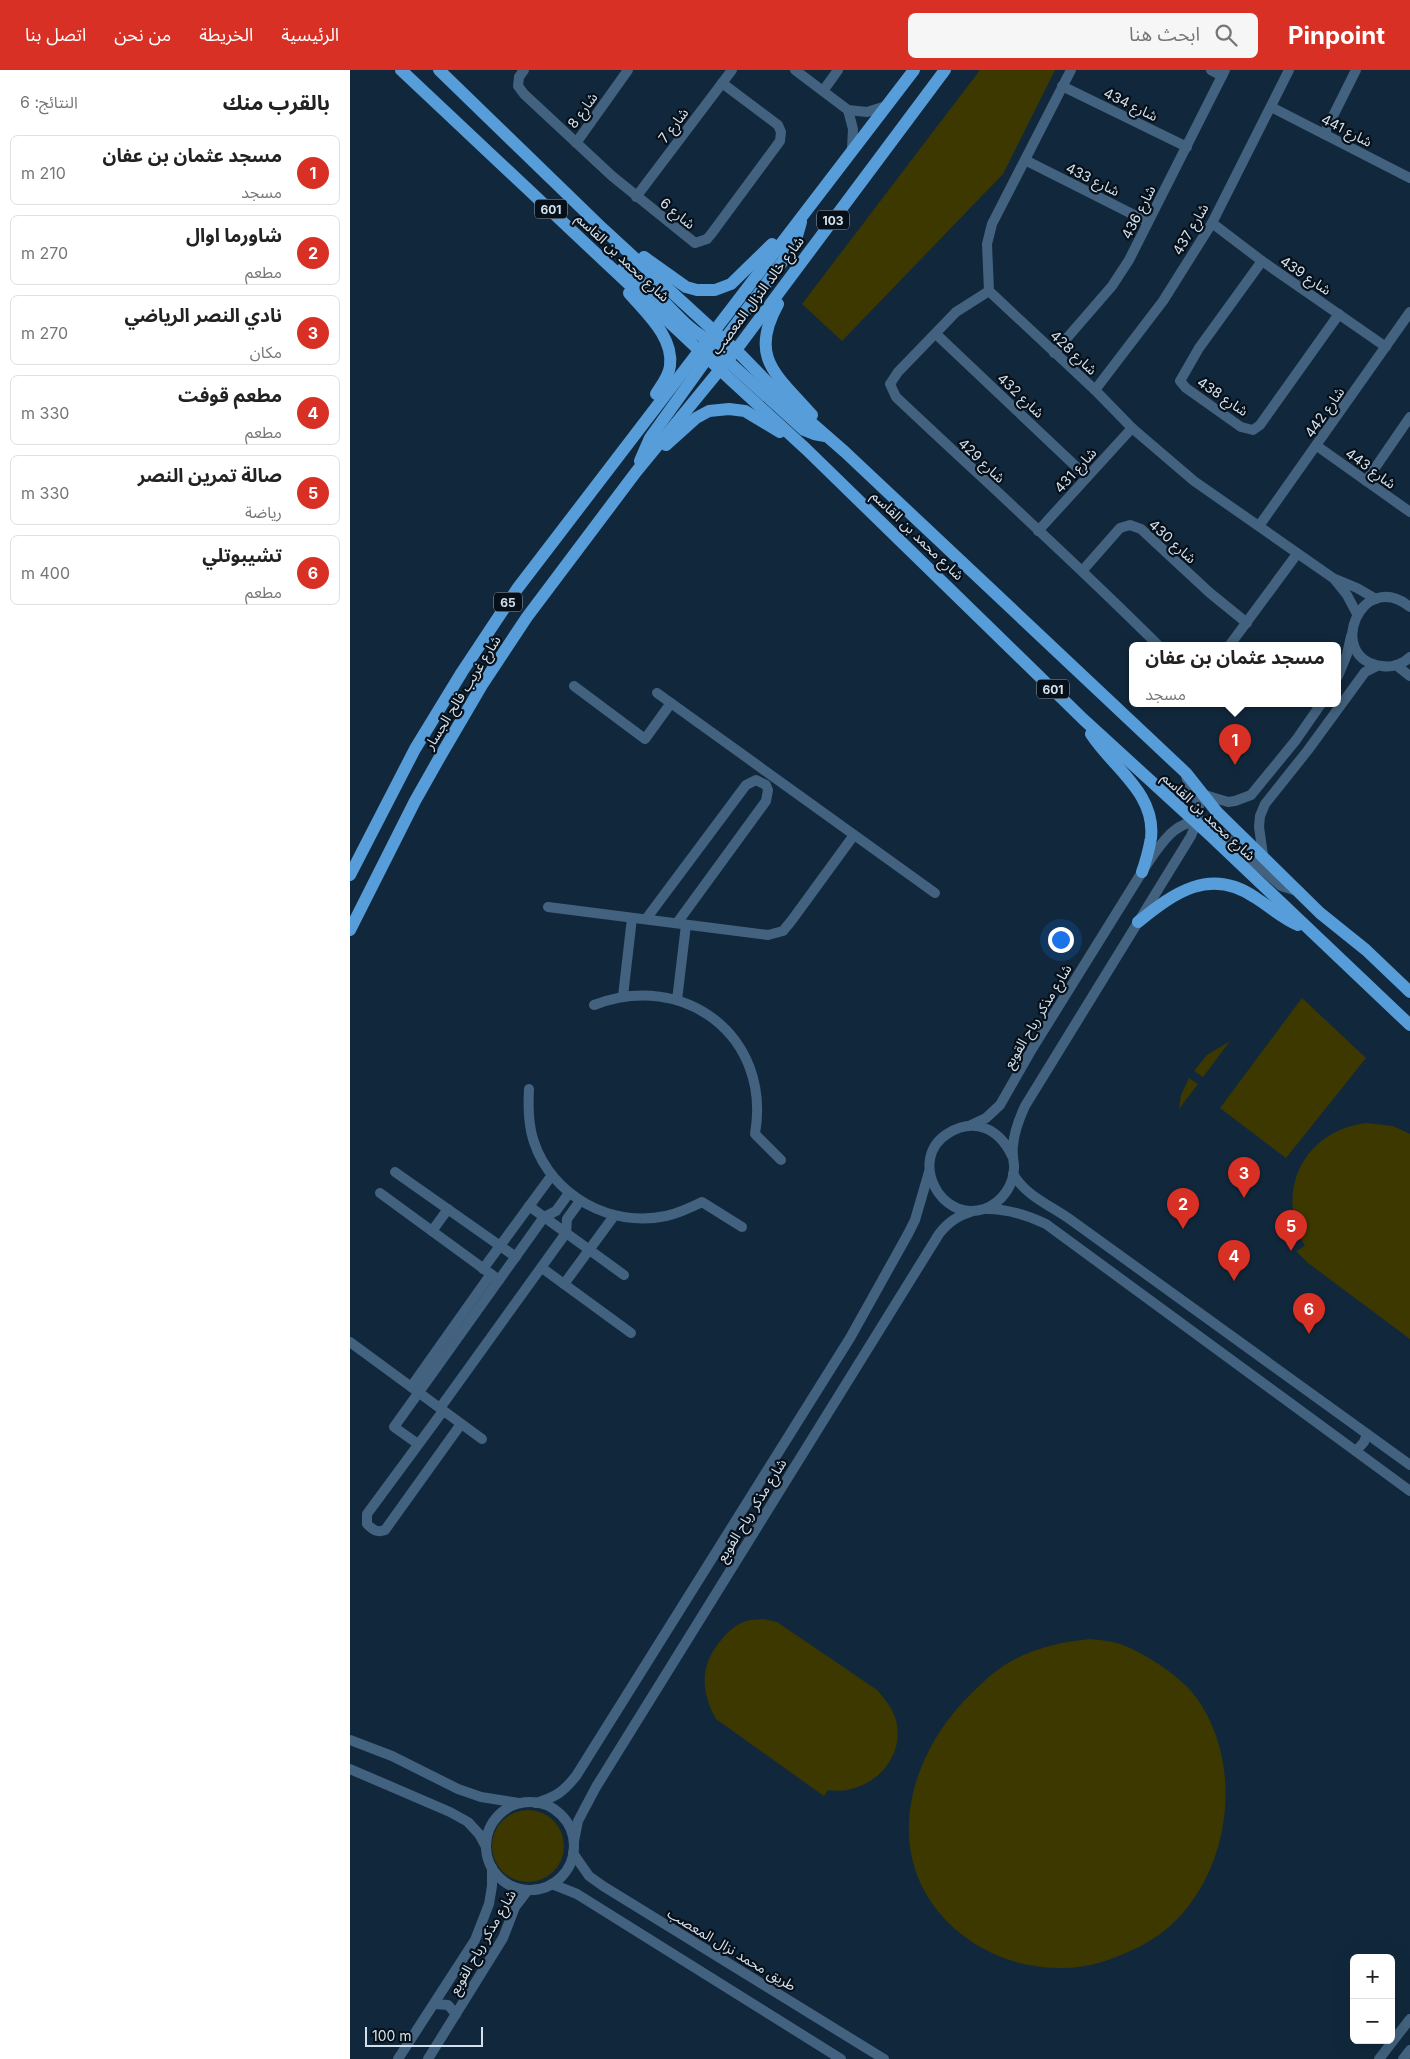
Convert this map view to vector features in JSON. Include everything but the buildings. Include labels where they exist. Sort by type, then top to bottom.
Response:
[{"type":"main road","name":"شارع محمد بن القاسم","points":[[401,70],[699,349]]},
{"type":"main road","name":"شارع محمد بن القاسم","points":[[439,70],[602,228],[717,349],[806,449],[1000,635],[1083,719],[1211,836],[1410,1026]]},
{"type":"main road","name":"103","points":[[804,213],[852,148],[914,70]]},
{"type":"main road","name":"شارع خالد النزال المعصب","points":[[736,350],[945,70]]},
{"type":"main road","points":[[602,228],[686,287],[696,290],[715,290],[731,284],[804,213]]},
{"type":"main road","points":[[636,472],[650,438],[783,261],[797,236],[804,213]]},
{"type":"main road","points":[[596,252],[663,334],[669,349],[670,366],[664,380],[619,455]]},
{"type":"main road","points":[[805,258],[769,320],[764,338],[766,352],[771,368],[845,452]]},
{"type":"main road","points":[[614,268],[627,272],[639,279],[804,430],[827,436]]},
{"type":"main road","name":"شارع خالد النزال المعصب","points":[[699,349],[717,349]]},
{"type":"main road","name":"شارع غريب فالح الجسار","points":[[350,875],[415,750],[462,672],[517,589],[699,349]]},
{"type":"main road","name":"شارع محمد بن القاسم","points":[[717,349],[736,350],[782,397],[845,452],[1186,773],[1205,794],[1217,812],[1263,855],[1320,913],[1366,950],[1410,992]]},
{"type":"main road","points":[[636,472],[696,418],[709,411],[730,409],[745,411],[806,449]]},
{"type":"main road","name":"شارع غريب فالح الجسار","points":[[350,930],[415,802],[482,685],[527,617],[636,472]]},
{"type":"main road","points":[[1083,719],[1096,742],[1134,785],[1145,803],[1151,825],[1151,837],[1142,872]]},
{"type":"main road","points":[[1138,922],[1176,893],[1203,885],[1217,884],[1244,891],[1286,920],[1307,928]]},
{"type":"street","name":"شارع 6","points":[[524,70],[519,77],[518,86],[524,94],[636,197],[695,243],[707,239],[780,141],[781,132],[778,125],[722,83]]},
{"type":"street","name":"شارع 8","points":[[576,143],[628,70]]},
{"type":"street","name":"شارع 7","points":[[636,197],[732,70]]},
{"type":"street","points":[[795,70],[848,110],[867,112],[886,106]]},
{"type":"street","points":[[823,91],[838,70]]},
{"type":"street","points":[[989,291],[987,244],[992,224],[1071,70]]},
{"type":"street","points":[[1211,70],[1224,73]]},
{"type":"street","name":"شارع 437","points":[[1095,390],[1163,301],[1212,223],[1289,70]]},
{"type":"street","points":[[1324,134],[1356,70]]},
{"type":"street","name":"شارع 436","points":[[1054,352],[1112,286],[1148,222],[1224,73]]},
{"type":"street","name":"شارع 434","points":[[1062,86],[1187,147]]},
{"type":"street","name":"شارع 441","points":[[1271,107],[1410,178]]},
{"type":"street","points":[[848,110],[853,129],[852,148]]},
{"type":"street","name":"شارع 433","points":[[1025,160],[1148,222]]},
{"type":"street","name":"شارع 439","points":[[1212,223],[1262,261],[1386,347]]},
{"type":"street","name":"شارع 438","points":[[1262,261],[1199,348],[1180,381],[1186,388],[1241,427],[1253,430],[1260,425],[1339,314]]},
{"type":"street","name":"شارع 429","points":[[989,291],[956,312],[898,372],[890,384],[896,398],[1038,531],[1083,570],[1155,642]]},
{"type":"street","name":"شارع 428","points":[[989,291],[1095,390],[1132,428],[1194,481],[1333,578],[1357,588],[1376,599]]},
{"type":"street","name":"شارع 442","points":[[1259,526],[1410,312]]},
{"type":"street","name":"شارع 432","points":[[936,334],[1087,477]]},
{"type":"street","points":[[1366,481],[1410,417]]},
{"type":"street","name":"شارع 431","points":[[1038,531],[1132,428]]},
{"type":"street","name":"شارع 443","points":[[1317,446],[1410,512]]},
{"type":"street","name":"شارع 430","points":[[1083,570],[1120,528],[1130,525],[1141,529],[1210,593],[1247,622]]},
{"type":"street","points":[[1232,642],[1297,554]]},
{"type":"street","name":"شارع 428","points":[[1333,578],[1347,595],[1357,614]]},
{"type":"street","points":[[1341,668],[1357,614],[1368,602],[1385,598],[1408,603]]},
{"type":"street","points":[[1352,633],[1353,643],[1358,653],[1366,661],[1376,666]]},
{"type":"street","points":[[1341,705],[1365,672],[1376,666],[1396,665],[1410,657]]},
{"type":"street","points":[[1396,665],[1410,676]]},
{"type":"street","points":[[574,686],[645,740],[671,703]]},
{"type":"street","points":[[657,693],[765,777],[854,835],[936,893]]},
{"type":"street","points":[[1205,794],[1228,802],[1251,795],[1296,740],[1319,707]]},
{"type":"street","points":[[1263,855],[1259,826],[1260,816],[1265,804],[1339,707]]},
{"type":"street","points":[[978,1210],[994,1204],[1004,1196],[1010,1186],[1013,1174],[1012,1156],[1016,1130],[1025,1106],[1184,851],[1196,823],[1199,805],[1188,785],[1186,773]]},
{"type":"street","points":[[646,920],[746,785],[765,777]]},
{"type":"street","points":[[677,1000],[681,924],[766,801],[768,790],[765,777]]},
{"type":"street","points":[[1251,795],[1254,805],[1260,806],[1265,804]]},
{"type":"street","points":[[1196,823],[1206,823],[1213,826],[1277,883],[1286,889],[1300,892]]},
{"type":"street","name":"شارع مذكر رباح القوبع","points":[[968,1126],[986,1118],[1000,1104],[1032,1049],[1157,849],[1172,832],[1183,825],[1196,823]]},
{"type":"street","points":[[548,907],[768,935],[777,934],[792,920],[854,835]]},
{"type":"street","points":[[623,996],[632,918]]},
{"type":"street","points":[[594,1005],[623,996],[648,995],[677,1000],[702,1011],[716,1021],[738,1046],[747,1061],[756,1092],[758,1109],[755,1134],[781,1160]]},
{"type":"street","points":[[529,1089],[530,1125],[534,1143],[552,1175],[569,1193],[580,1201],[596,1210],[614,1216],[647,1219],[666,1216],[702,1202],[742,1227]]},
{"type":"street","points":[[1012,1156],[1000,1136],[980,1126],[968,1126],[955,1129],[939,1141],[930,1159],[929,1172],[932,1183],[944,1200],[952,1206],[978,1210],[1009,1210],[1046,1224],[1410,1491]]},
{"type":"street","points":[[395,1172],[516,1257]]},
{"type":"street","name":"شارع مذكر رباح القوبع","points":[[536,1802],[553,1798],[566,1789],[660,1643],[850,1338],[915,1220],[929,1172]]},
{"type":"street","points":[[1013,1174],[1033,1197],[1062,1214],[1410,1465]]},
{"type":"street","points":[[418,1444],[394,1427],[415,1390],[491,1274],[500,1246],[552,1175]]},
{"type":"street","points":[[380,1193],[491,1274]]},
{"type":"street","points":[[491,1274],[516,1257],[544,1218],[556,1211],[569,1193]]},
{"type":"street","points":[[461,1424],[385,1530],[373,1530],[367,1524],[367,1514],[566,1234],[567,1219],[580,1201]]},
{"type":"street","points":[[528,1206],[624,1275]]},
{"type":"street","points":[[432,1231],[448,1209]]},
{"type":"street","name":"شارع مذكر رباح القوبع","points":[[574,1841],[578,1821],[596,1787],[939,1234],[956,1217],[978,1210]]},
{"type":"street","points":[[564,1284],[614,1216]]},
{"type":"street","points":[[542,1268],[631,1333]]},
{"type":"street","points":[[350,1342],[482,1439]]},
{"type":"street","points":[[1356,1451],[1364,1442],[1367,1434]]},
{"type":"street","points":[[350,1740],[392,1756],[458,1789],[481,1797],[520,1803],[536,1802],[557,1811],[571,1830],[574,1841],[569,1866],[562,1876],[552,1884],[540,1889],[528,1890],[514,1887],[501,1879],[492,1868],[486,1846],[480,1834],[462,1819],[350,1769]]},
{"type":"street","points":[[486,1846],[489,1832],[496,1819],[507,1809],[520,1803]]},
{"type":"street","name":"طريق محمد نزال المعصب","points":[[573,1853],[589,1876],[602,1886],[884,2059]]},
{"type":"street","name":"شارع مذكر رباح القوبع","points":[[398,2059],[475,1940],[484,1921],[492,1886],[492,1868]]},
{"type":"street","points":[[552,1884],[577,1894],[841,2059]]},
{"type":"street","name":"شارع مذكر رباح القوبع","points":[[428,2059],[502,1938],[516,1907],[528,1890]]},
{"type":"street","points":[[435,2004],[448,2005],[456,2014]]},
{"type":"street","points":[[1379,2059],[1410,2018]]},
{"type":"street","points":[[1403,2059],[1410,2050]]},
{"type":"shaded area","points":[[980,70],[1055,70],[1003,174],[842,341],[802,304]]},
{"type":"shaded area","points":[[1302,998],[1366,1058],[1286,1158],[1220,1108]]},
{"type":"shaded area","points":[[1230,1041],[1203,1077],[1194,1071],[1207,1055]]},
{"type":"shaded area","points":[[1189,1078],[1198,1084],[1179,1109],[1181,1095]]},
{"type":"shaded area","points":[[1366,1123],[1393,1126],[1410,1134],[1410,1339],[1308,1263],[1296,1251],[1305,1246],[1296,1226],[1293,1205],[1294,1185],[1300,1167],[1311,1151],[1326,1138],[1344,1128]]},
{"type":"shaded area","points":[[763,1619],[777,1622],[877,1690],[888,1703],[893,1712],[897,1728],[897,1743],[892,1757],[883,1770],[872,1780],[859,1787],[844,1790],[828,1790],[824,1796],[716,1719],[705,1688],[706,1668],[710,1658],[715,1648],[729,1631],[748,1620]]},
{"type":"shaded area","points":[[1090,1639],[1109,1641],[1139,1652],[1176,1677],[1191,1691],[1208,1718],[1220,1748],[1225,1780],[1225,1813],[1219,1845],[1207,1876],[1191,1903],[1160,1934],[1135,1949],[1095,1964],[1067,1968],[1029,1965],[1003,1958],[978,1946],[955,1929],[932,1904],[917,1876],[910,1847],[909,1816],[915,1786],[926,1757],[942,1729],[962,1703],[978,1687],[1002,1667],[1018,1658],[1058,1644]]},
{"type":"shaded area","points":[[528,1810],[548,1816],[558,1826],[564,1846],[558,1866],[548,1876],[528,1882],[508,1876],[498,1866],[492,1846],[498,1826],[508,1816]]},
{"type":"place","name":"مسجد عثمان بن عفان","points":[[1235,765]]},
{"type":"place","name":"نادي النصر الرياضي","points":[[1244,1198]]},
{"type":"place","name":"شاورما اوال","points":[[1183,1229]]},
{"type":"place","name":"صالة تمرين النصر","points":[[1291,1251]]},
{"type":"place","name":"مطعم قوفت","points":[[1234,1281]]},
{"type":"place","name":"تشيبوتلي","points":[[1309,1334]]}]
